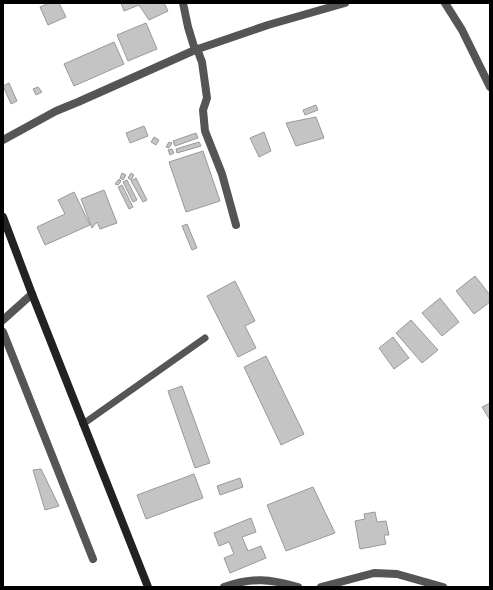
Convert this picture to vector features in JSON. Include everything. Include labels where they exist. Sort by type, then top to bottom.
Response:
[{"type":"street","points":[[183,3],[188,27],[202,62],[207,98],[203,110],[205,131],[222,174],[236,225]]},
{"type":"street","points":[[3,140],[56,111],[196,50],[275,23],[345,3]]},
{"type":"street","points":[[445,3],[462,30],[490,87]]},
{"type":"street","points":[[3,217],[148,587]]},
{"type":"street","points":[[3,320],[32,294]]},
{"type":"street","points":[[3,332],[94,560]]},
{"type":"street","points":[[321,587],[374,573],[397,574],[443,587]]},
{"type":"street","points":[[224,587],[253,579],[275,581],[298,587]]},
{"type":"lane","points":[[83,424],[205,338]]},
{"type":"building","points":[[49,3],[59,3],[66,17],[48,25],[40,7]]},
{"type":"building","points":[[121,3],[164,3],[168,11],[149,20],[139,5],[124,11]]},
{"type":"building","points":[[146,23],[157,49],[128,61],[117,35]]},
{"type":"building","points":[[114,42],[124,64],[74,86],[64,64]]},
{"type":"building","points":[[9,83],[17,101],[11,104],[3,86]]},
{"type":"building","points":[[38,87],[42,92],[36,95],[33,89]]},
{"type":"building","points":[[316,105],[318,110],[305,115],[303,110]]},
{"type":"building","points":[[316,117],[324,138],[296,146],[286,123]]},
{"type":"building","points":[[144,126],[148,136],[130,143],[126,133]]},
{"type":"building","points":[[264,132],[271,151],[259,157],[250,138]]},
{"type":"building","points":[[196,133],[198,138],[175,146],[173,141]]},
{"type":"building","points":[[154,137],[159,140],[156,145],[151,142]]},
{"type":"building","points":[[169,142],[172,143],[169,148],[166,147]]},
{"type":"building","points":[[199,142],[201,146],[177,153],[176,149]]},
{"type":"building","points":[[172,149],[174,153],[170,155],[168,150]]},
{"type":"building","points":[[203,151],[220,201],[186,212],[169,162]]},
{"type":"building","points":[[122,173],[126,175],[123,180],[120,178]]},
{"type":"building","points":[[131,173],[134,175],[131,180],[128,178]]},
{"type":"building","points":[[136,178],[147,200],[143,202],[131,181]]},
{"type":"building","points":[[119,179],[121,181],[118,185],[115,184]]},
{"type":"building","points":[[127,180],[137,200],[133,202],[123,182]]},
{"type":"building","points":[[122,185],[133,207],[129,209],[118,187]]},
{"type":"building","points":[[104,190],[117,223],[100,229],[97,222],[92,228],[81,199]]},
{"type":"building","points":[[74,192],[90,225],[45,245],[37,227],[65,214],[58,200]]},
{"type":"building","points":[[187,224],[197,248],[192,250],[182,226]]},
{"type":"building","points":[[475,276],[490,295],[490,302],[474,314],[456,291]]},
{"type":"building","points":[[235,281],[255,321],[245,326],[256,348],[238,357],[207,296]]},
{"type":"building","points":[[440,298],[459,322],[442,336],[422,313]]},
{"type":"building","points":[[411,320],[438,350],[422,363],[396,333]]},
{"type":"building","points":[[393,337],[409,358],[394,369],[379,348]]},
{"type":"building","points":[[266,356],[304,434],[281,445],[244,367]]},
{"type":"building","points":[[182,386],[210,463],[195,468],[168,391]]},
{"type":"building","points":[[490,403],[490,420],[482,407]]},
{"type":"building","points":[[41,469],[59,506],[45,510],[33,470]]},
{"type":"building","points":[[194,474],[203,498],[146,519],[137,495]]},
{"type":"building","points":[[240,478],[243,487],[220,495],[217,486]]},
{"type":"building","points":[[313,487],[335,533],[286,551],[267,505]]},
{"type":"building","points":[[375,512],[377,522],[386,521],[389,535],[384,535],[386,544],[360,549],[355,521],[365,519],[364,514]]},
{"type":"building","points":[[251,518],[256,532],[242,537],[248,551],[261,546],[266,558],[230,573],[224,558],[234,554],[229,542],[219,546],[214,533]]}]
